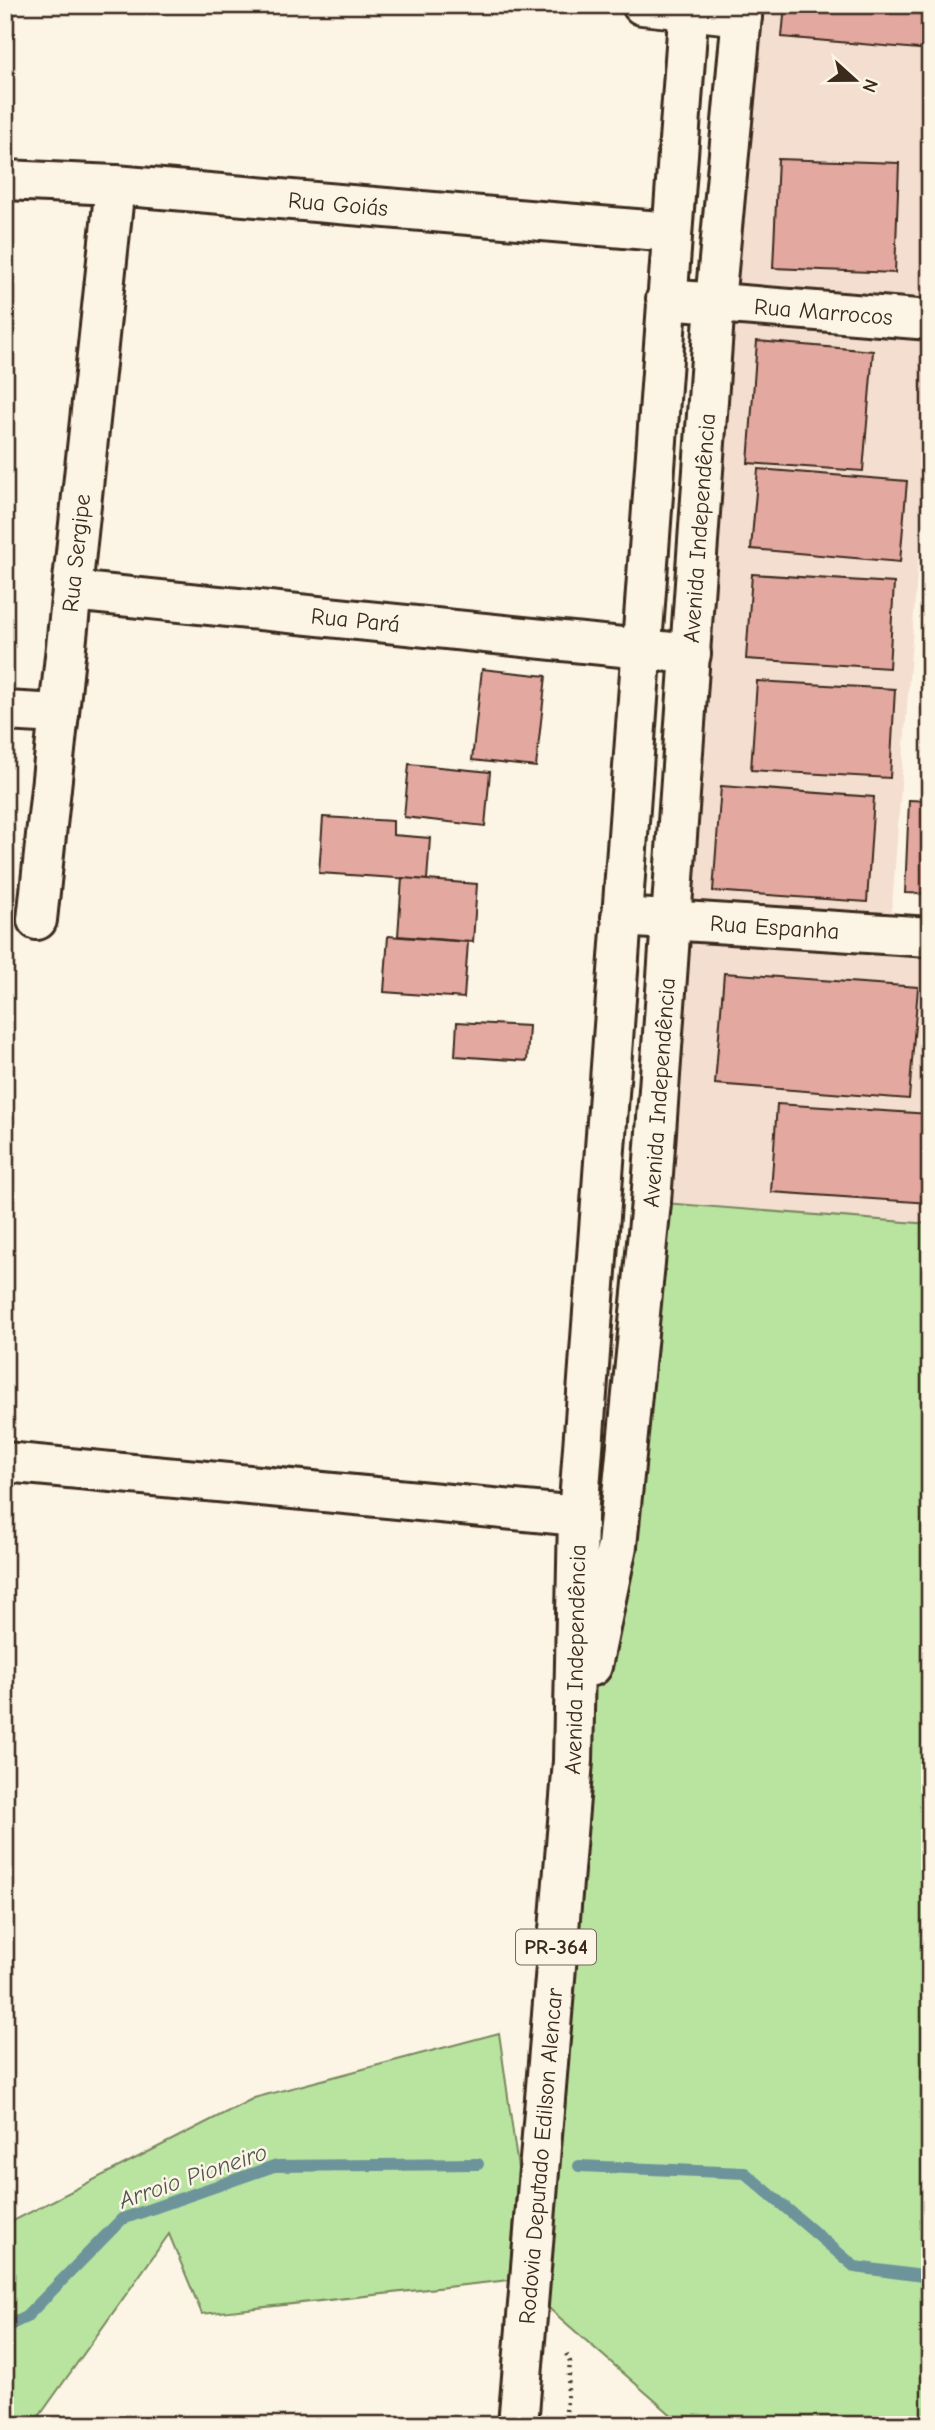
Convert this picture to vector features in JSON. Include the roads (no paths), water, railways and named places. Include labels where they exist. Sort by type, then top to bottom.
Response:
[{"type":"main road","points":[[642,5],[743,11]]},
{"type":"main road","name":"Avenida Independência","points":[[573,1761],[578,1516],[688,8]]},
{"type":"main road","name":"Avenida Independência","points":[[573,1761],[617,1546],[651,1202],[715,302],[743,11]]},
{"type":"main road","name":"Rua Goiás","points":[[5,180],[115,185],[671,232]]},
{"type":"main road","name":"Rua Sergipe","points":[[37,920],[115,185]]},
{"type":"main road","name":"Rua Marrocos","points":[[666,299],[930,320]]},
{"type":"main road","name":"Rua Pará","points":[[72,591],[691,653]]},
{"type":"main road","points":[[5,711],[59,714]]},
{"type":"main road","name":"Rua Espanha","points":[[621,917],[671,918],[930,937]]},
{"type":"main road","points":[[613,1031],[663,1045]]},
{"type":"main road","points":[[5,1462],[578,1516]]},
{"type":"main road","name":"Rodovia Deputado Edilson Alencar","points":[[518,2425],[540,2133],[573,1761]]},
{"type":"waterway","name":"Arroio Pioneiro","points":[[5,2327],[26,2317],[122,2219],[274,2166],[478,2164]]},
{"type":"waterway","name":"Arroio Pioneiro","points":[[579,2166],[745,2173],[855,2267],[930,2277]]}]
